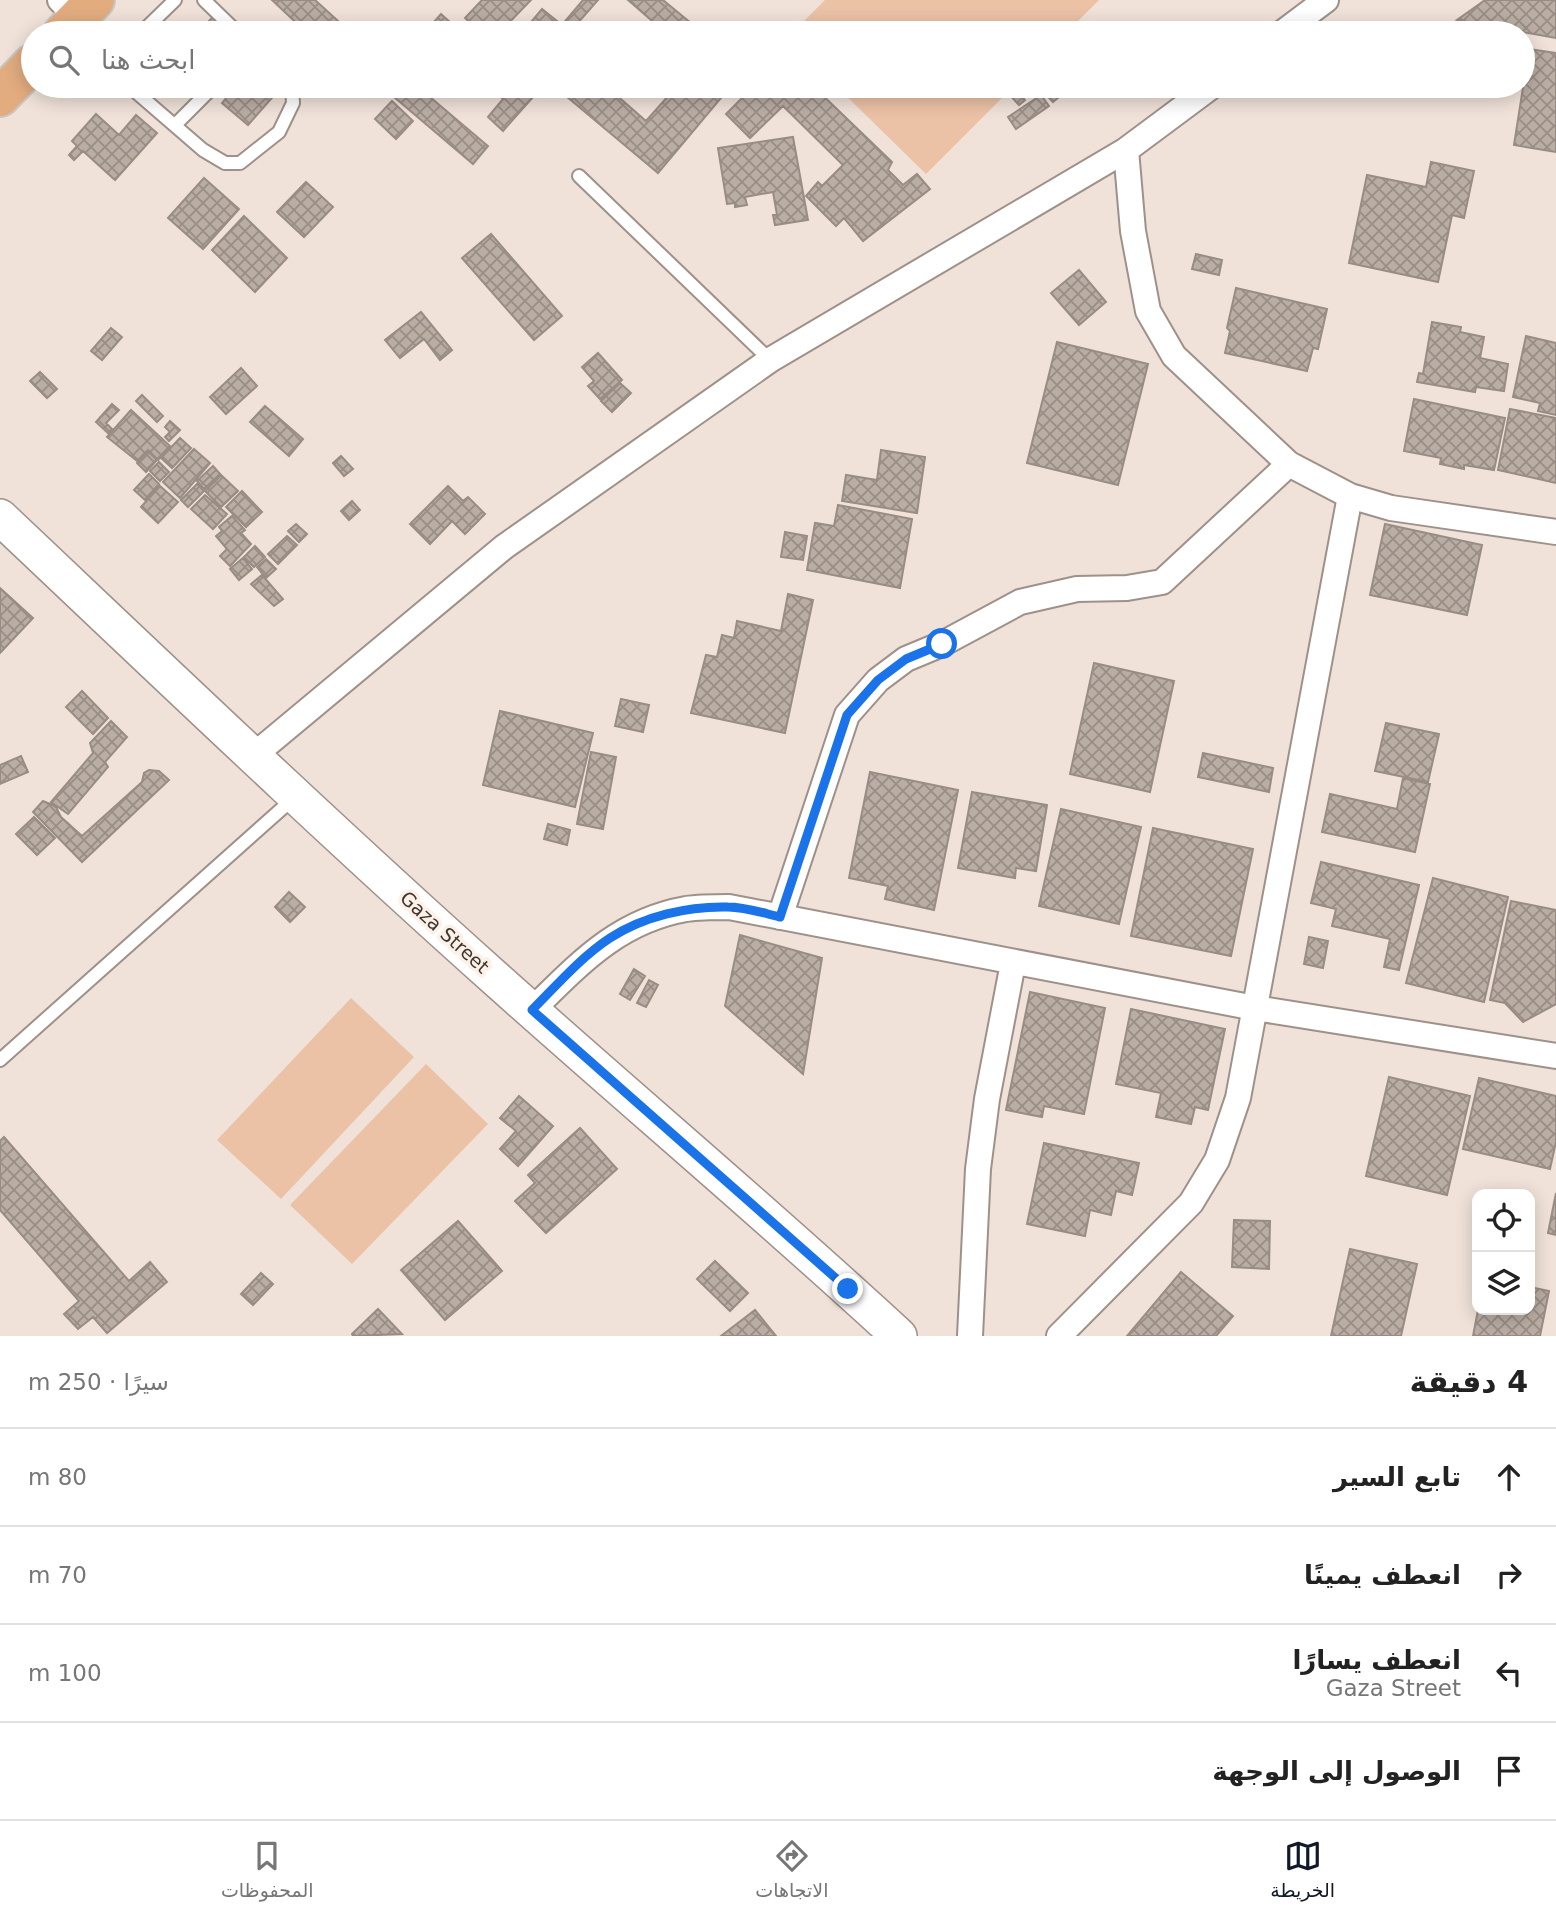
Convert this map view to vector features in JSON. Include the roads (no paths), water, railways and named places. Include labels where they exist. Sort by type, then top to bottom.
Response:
[{"type":"main road","points":[[0,97],[21,76]]},
{"type":"main road","name":"Gaza Street","points":[[0,517],[296,796],[899,1336]]},
{"type":"street","points":[[1298,21],[1326,0]]},
{"type":"street","points":[[253,756],[504,547],[770,360],[1126,149],[1196,98]]},
{"type":"street","points":[[1126,149],[1133,231],[1148,311],[1174,356],[1289,464],[1350,496],[1391,508],[1556,533]]},
{"type":"street","points":[[780,917],[847,715],[878,680],[906,659],[942,644],[1020,602],[1077,589],[1128,588],[1162,582],[1289,464]]},
{"type":"street","points":[[1059,1336],[1191,1203],[1217,1160],[1238,1098],[1350,496]]},
{"type":"street","points":[[532,1010],[610,938],[645,921],[687,909],[729,907],[1255,1008],[1556,1056]]},
{"type":"street","points":[[971,1336],[978,1169],[987,1099],[1013,963]]},
{"type":"lane","points":[[153,21],[175,0]]},
{"type":"lane","points":[[204,0],[226,21]]},
{"type":"lane","points":[[143,98],[203,150],[225,163],[240,163],[279,132],[293,103],[293,98]]},
{"type":"lane","points":[[175,125],[202,98]]},
{"type":"lane","points":[[579,176],[770,360]]},
{"type":"lane","points":[[0,1060],[296,796]]}]
